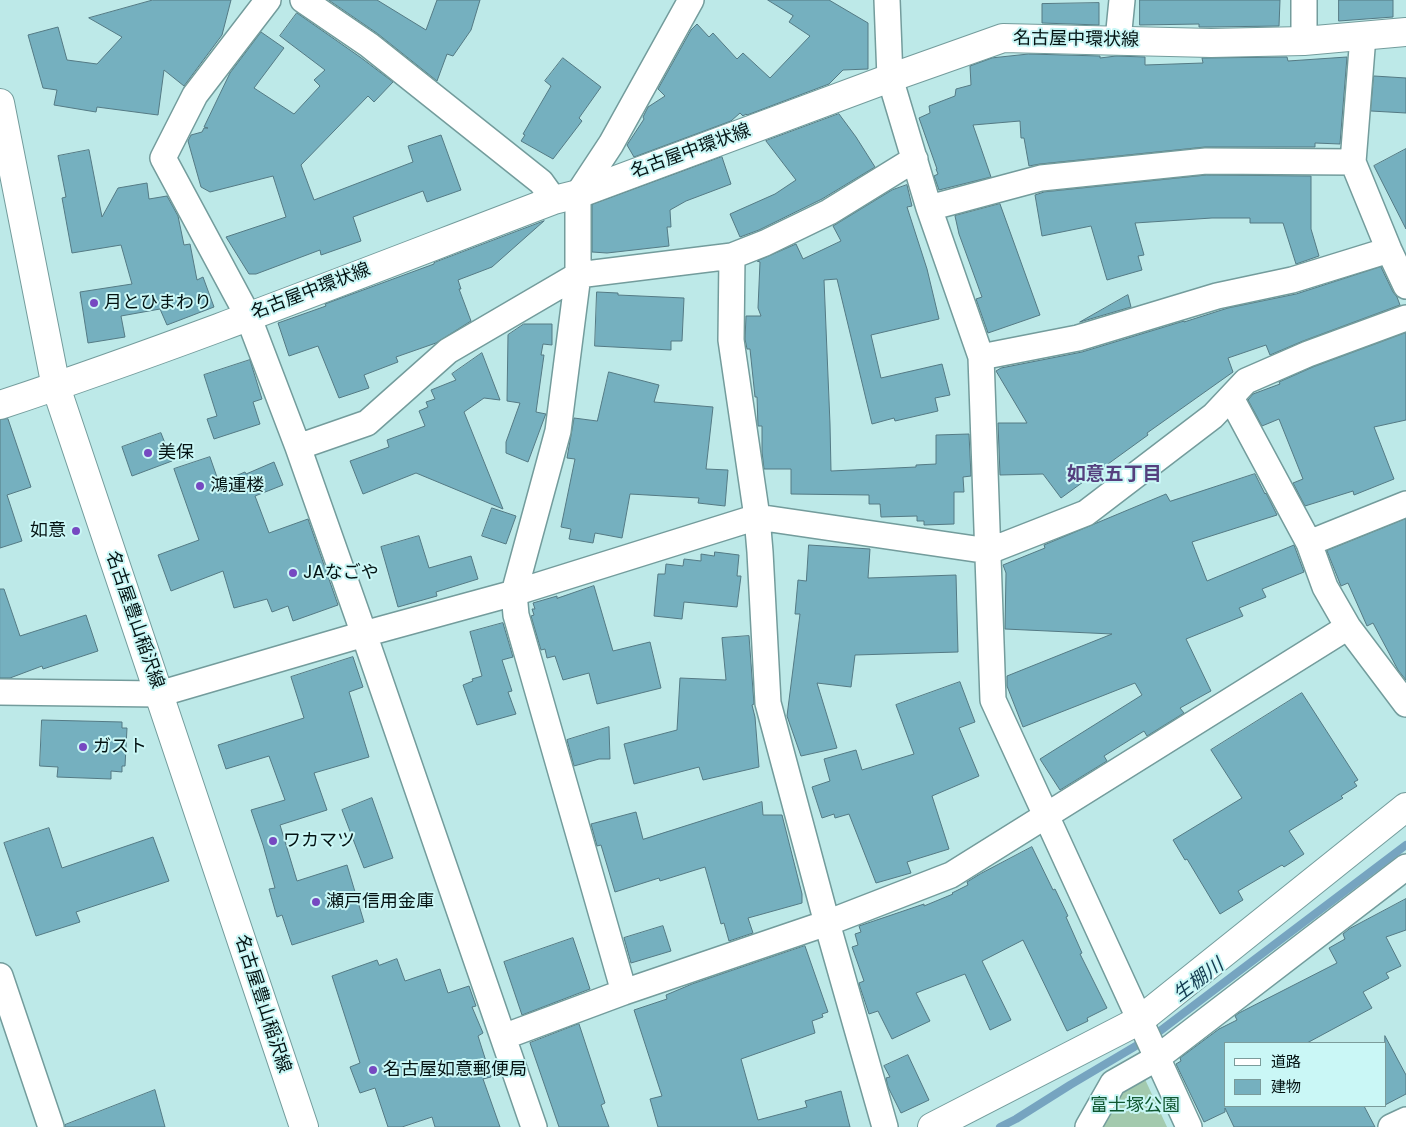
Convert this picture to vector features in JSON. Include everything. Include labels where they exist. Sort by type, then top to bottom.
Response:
[{"type":"main road","name":"名古屋中環状線","points":[[0,406],[1003,38],[1211,43],[1304,41],[1406,32]]},
{"type":"main road","name":"名古屋豊山稲沢線","points":[[0,103],[56,387],[304,1127]]},
{"type":"main road","points":[[932,1127],[1148,1039],[1406,807]]},
{"type":"street","points":[[268,0],[195,94],[163,158],[248,316],[298,447],[364,634],[534,1127]]},
{"type":"street","points":[[303,0],[369,45],[542,182],[566,197]]},
{"type":"street","points":[[624,992],[516,615],[514,593],[558,431],[578,276],[566,197],[611,144],[691,0]]},
{"type":"street","points":[[887,0],[890,78],[929,208],[981,357],[993,700],[1189,1127]]},
{"type":"street","points":[[1118,40],[1122,0]]},
{"type":"street","points":[[1304,0],[1304,41]]},
{"type":"street","points":[[1364,36],[1353,162],[1406,286]]},
{"type":"street","points":[[298,447],[366,423],[448,351],[578,276],[732,256],[765,243],[829,212],[915,159]]},
{"type":"street","points":[[929,208],[1041,178],[1206,161],[1353,162]]},
{"type":"street","points":[[981,357],[1078,338],[1217,296],[1292,280],[1389,250]]},
{"type":"street","points":[[732,256],[731,340],[757,517],[768,703],[826,923],[885,1127]]},
{"type":"street","points":[[0,692],[159,694],[364,634],[514,593],[757,517],[989,552],[1086,513],[1213,416],[1246,381],[1308,354],[1406,318]]},
{"type":"street","points":[[1231,398],[1309,543],[1325,587],[1348,627],[1406,704]]},
{"type":"street","points":[[1309,543],[1406,504]]},
{"type":"street","points":[[503,1037],[624,992],[826,923],[951,875],[1348,627]]},
{"type":"street","points":[[1088,1127],[1113,1083],[1148,1039],[1406,867]]},
{"type":"street","points":[[0,976],[51,1127]]},
{"type":"street","points":[[1391,1127],[1406,1120]]},
{"type":"green space","name":"富士塚公園","points":[[1143,1075],[1167,1127],[1100,1127],[1122,1085]]},
{"type":"building","points":[[153,0],[231,0],[222,35],[184,86],[164,70],[158,115],[97,107],[96,112],[54,105],[57,90],[43,88],[28,35],[58,27],[67,60],[97,64],[122,37],[89,18]]},
{"type":"building","points":[[329,0],[377,0],[426,30],[437,0],[480,0],[471,30],[453,56],[447,54],[437,81],[378,34]]},
{"type":"building","points":[[768,0],[829,0],[868,23],[868,69],[843,70],[829,84],[747,115],[743,116],[740,113],[731,121],[634,157],[627,145],[644,119],[643,117],[648,107],[665,96],[658,89],[691,30],[697,24],[709,37],[713,33],[737,59],[743,53],[770,78],[810,36],[789,22],[793,16]]},
{"type":"building","points":[[1140,0],[1280,0],[1279,26],[1199,27],[1199,24],[1140,25]]},
{"type":"building","points":[[1339,0],[1393,0],[1393,17],[1339,21]]},
{"type":"building","points":[[1099,3],[1099,25],[1042,23],[1042,4]]},
{"type":"building","points":[[297,13],[393,82],[374,102],[368,96],[301,165],[314,200],[413,162],[408,146],[441,135],[461,190],[427,202],[423,191],[353,217],[361,241],[321,255],[320,250],[256,274],[249,274],[226,237],[286,217],[273,176],[210,192],[201,187],[188,141],[191,135],[202,132],[204,128],[208,128],[204,127],[230,73],[261,32],[284,48],[254,88],[294,114],[320,86],[314,80],[325,70],[280,36]]},
{"type":"building","points":[[1029,54],[1100,56],[1100,58],[1116,56],[1145,57],[1145,65],[1203,63],[1202,58],[1287,57],[1288,61],[1347,57],[1340,144],[1315,143],[1315,147],[1205,147],[1029,166],[1024,138],[1021,138],[1020,121],[973,125],[991,177],[939,190],[934,176],[938,174],[937,169],[919,118],[930,113],[929,106],[955,96],[956,89],[971,85],[970,66],[992,58]]},
{"type":"building","points":[[563,58],[601,87],[579,118],[582,121],[553,159],[521,141],[525,135],[523,134],[551,86],[545,81]]},
{"type":"building","points":[[1374,76],[1406,78],[1406,113],[1371,111]]},
{"type":"building","points":[[839,114],[875,167],[822,199],[759,230],[740,237],[730,214],[775,194],[796,180],[766,141]]},
{"type":"building","points":[[1406,149],[1406,229],[1374,166]]},
{"type":"building","points":[[89,150],[102,217],[118,188],[147,183],[149,199],[167,196],[178,216],[184,245],[190,244],[197,280],[203,277],[214,307],[167,325],[160,309],[121,316],[125,337],[88,343],[80,292],[132,284],[121,245],[72,253],[62,198],[66,197],[58,156]]},
{"type":"building","points":[[722,157],[731,184],[686,201],[670,210],[671,227],[667,227],[669,246],[607,253],[592,252],[592,205]]},
{"type":"building","points":[[1207,175],[1311,176],[1311,229],[1319,256],[1296,264],[1283,223],[1250,223],[1250,218],[1212,218],[1135,223],[1144,255],[1138,256],[1142,270],[1107,280],[1091,226],[1042,236],[1035,195],[1044,192]]},
{"type":"building","points":[[907,185],[912,206],[907,207],[927,269],[939,319],[871,335],[881,378],[942,364],[950,395],[935,398],[938,411],[895,421],[894,418],[872,424],[837,279],[824,280],[831,471],[916,467],[916,465],[936,464],[936,435],[969,434],[971,476],[963,477],[964,492],[954,492],[954,524],[924,525],[924,521],[917,521],[917,516],[881,517],[880,504],[869,504],[869,495],[791,494],[791,469],[764,469],[762,426],[758,426],[757,397],[755,397],[750,349],[747,349],[745,339],[746,316],[761,316],[758,308],[760,262],[757,261],[796,244],[803,259],[841,241],[833,226],[892,190]]},
{"type":"building","points":[[1000,204],[1040,315],[988,333],[976,299],[982,297],[959,234],[955,216]]},
{"type":"building","points":[[544,221],[492,267],[458,280],[461,289],[459,289],[471,321],[436,343],[396,357],[398,362],[364,375],[369,388],[339,398],[318,346],[289,356],[278,323]]},
{"type":"building","points":[[1381,267],[1400,305],[1270,355],[1266,345],[1228,358],[1233,372],[1147,433],[1148,435],[1061,498],[1043,474],[1000,475],[998,423],[1027,423],[996,371],[1001,368],[1082,352],[1228,308],[1296,294]]},
{"type":"building","points":[[597,292],[618,293],[618,295],[684,298],[682,341],[671,341],[671,350],[595,346]]},
{"type":"building","points":[[1128,295],[1131,307],[1080,322]]},
{"type":"building","points":[[524,324],[552,324],[552,345],[543,344],[541,355],[544,355],[536,412],[546,414],[528,462],[506,453],[506,442],[520,403],[507,401],[508,335]]},
{"type":"building","points":[[1406,333],[1406,420],[1374,427],[1394,479],[1354,495],[1353,491],[1305,506],[1293,483],[1303,479],[1279,419],[1262,426],[1248,400],[1253,394],[1280,384],[1279,382],[1313,367]]},
{"type":"building","points":[[482,353],[500,400],[484,398],[464,412],[503,509],[416,473],[363,494],[350,461],[389,447],[387,440],[425,426],[419,411],[428,407],[426,402],[435,399],[431,390],[456,380],[452,374]]},
{"type":"building","points":[[250,360],[262,399],[253,402],[260,424],[214,439],[207,419],[217,416],[204,375]]},
{"type":"building","points":[[609,372],[659,385],[654,402],[713,407],[706,469],[728,470],[725,506],[698,503],[699,498],[630,494],[622,538],[595,533],[593,543],[569,539],[571,529],[561,527],[575,459],[567,458],[574,418],[597,421]]},
{"type":"building","points":[[8,419],[31,487],[7,495],[22,541],[0,548],[0,420]]},
{"type":"building","points":[[161,433],[172,461],[132,476],[122,447]]},
{"type":"building","points":[[210,457],[219,483],[274,462],[283,485],[255,496],[269,533],[308,519],[338,605],[293,621],[288,606],[272,612],[267,599],[234,608],[223,571],[171,591],[158,555],[199,540],[174,469]]},
{"type":"building","points":[[1255,474],[1277,515],[1192,542],[1207,581],[1294,545],[1304,572],[1262,589],[1266,597],[1239,608],[1243,616],[1186,639],[1211,691],[1180,708],[1184,713],[1147,736],[1144,731],[1104,756],[1107,761],[1060,790],[1040,759],[1142,695],[1135,683],[1023,727],[1007,686],[1007,676],[1112,634],[1005,629],[1006,573],[1003,565],[1045,548],[1044,545],[1166,494],[1170,501]]},
{"type":"building","points":[[492,508],[516,516],[506,544],[482,536]]},
{"type":"building","points":[[1406,519],[1406,680],[1398,670],[1373,623],[1367,626],[1348,583],[1341,586],[1327,551]]},
{"type":"building","points":[[419,536],[429,568],[471,556],[478,579],[436,592],[437,596],[398,607],[381,547]]},
{"type":"building","points":[[809,545],[870,549],[868,578],[956,575],[958,652],[855,655],[851,687],[817,683],[837,748],[801,756],[787,716],[800,614],[795,614],[798,580],[806,581]]},
{"type":"building","points":[[715,552],[739,555],[737,576],[741,576],[737,607],[684,602],[682,619],[654,616],[658,574],[665,574],[666,564],[683,566],[684,559],[701,561],[701,554],[714,556]]},
{"type":"building","points":[[594,586],[613,651],[650,642],[661,688],[597,704],[589,673],[563,680],[555,656],[547,658],[545,649],[541,650],[531,616],[534,615],[532,609],[535,609],[533,603],[557,596],[557,598]]},
{"type":"building","points":[[0,589],[4,589],[20,636],[86,615],[98,651],[43,669],[42,666],[10,678],[0,678]]},
{"type":"building","points":[[503,623],[513,657],[502,660],[512,691],[508,692],[516,714],[477,725],[463,685],[473,681],[472,679],[482,676],[470,632]]},
{"type":"building","points":[[749,636],[754,704],[752,705],[755,717],[759,767],[703,780],[699,767],[634,784],[624,744],[677,730],[680,678],[726,680],[722,638]]},
{"type":"building","points":[[353,657],[363,687],[349,692],[369,757],[314,773],[327,810],[280,825],[297,881],[347,865],[364,922],[292,945],[282,915],[277,917],[269,889],[275,888],[251,810],[285,800],[269,756],[226,769],[218,745],[304,718],[291,677]]},
{"type":"building","points":[[960,682],[975,722],[959,728],[979,776],[932,796],[949,849],[907,862],[911,873],[876,883],[849,814],[835,818],[834,814],[822,818],[812,787],[830,781],[824,759],[856,750],[862,770],[914,754],[896,705]]},
{"type":"building","points":[[1302,693],[1358,780],[1354,782],[1357,786],[1341,796],[1343,798],[1289,831],[1304,854],[1284,867],[1282,865],[1238,891],[1243,900],[1220,914],[1187,859],[1185,860],[1173,840],[1242,798],[1211,750]]},
{"type":"building","name":"ガスト","points":[[42,720],[122,722],[122,728],[127,728],[125,766],[122,766],[122,772],[111,771],[111,779],[57,777],[58,767],[40,766]]},
{"type":"building","points":[[609,727],[610,759],[599,759],[574,766],[567,740]]},
{"type":"building","points":[[372,798],[393,858],[364,868],[342,810]]},
{"type":"building","points":[[762,802],[763,815],[782,815],[802,894],[802,903],[748,918],[753,933],[729,941],[724,923],[721,924],[705,867],[660,881],[659,878],[615,892],[601,845],[597,846],[591,824],[636,812],[643,839]]},
{"type":"building","points":[[49,828],[62,868],[153,837],[169,881],[76,912],[80,922],[36,936],[4,843]]},
{"type":"building","points":[[1032,847],[1068,916],[1066,917],[1082,953],[1080,954],[1107,1008],[1087,1018],[1088,1021],[1067,1031],[1023,940],[982,961],[1011,1020],[990,1030],[965,974],[916,993],[930,1021],[892,1039],[878,1011],[869,1014],[860,987],[859,983],[864,981],[852,947],[858,945],[855,934],[861,932],[859,926],[924,904],[924,906],[953,894],[968,885],[967,882],[980,874]]},
{"type":"building","points":[[1406,899],[1406,930],[1386,937],[1401,966],[1386,973],[1389,978],[1363,992],[1372,1008],[1309,1042],[1224,1042],[1224,1107],[1365,1107],[1375,1127],[1234,1127],[1225,1108],[1225,1112],[1204,1122],[1176,1064],[1181,1061],[1180,1058],[1219,1029],[1237,1020],[1235,1016],[1239,1013],[1337,963],[1329,948],[1345,939],[1343,934]]},
{"type":"building","points":[[663,926],[671,951],[631,963],[624,938]]},
{"type":"building","points":[[573,938],[590,989],[522,1015],[504,962]]},
{"type":"building","points":[[805,946],[828,1012],[822,1014],[823,1017],[812,1021],[815,1033],[741,1059],[758,1120],[807,1107],[805,1101],[841,1091],[850,1127],[658,1127],[650,1099],[662,1096],[634,1010],[667,999],[666,995],[692,984]]},
{"type":"building","points":[[397,959],[405,981],[440,969],[448,993],[469,986],[476,1006],[472,1007],[483,1033],[478,1036],[491,1077],[483,1079],[500,1127],[435,1127],[432,1117],[402,1127],[388,1127],[375,1088],[360,1093],[350,1067],[360,1063],[332,976],[377,960],[379,965]]},
{"type":"building","points":[[579,1024],[605,1103],[601,1105],[609,1127],[559,1127],[530,1043]]},
{"type":"building","points":[[1385,1036],[1406,1075],[1406,1094],[1386,1104],[1386,1042]]},
{"type":"building","points":[[908,1055],[929,1100],[901,1113],[888,1087],[886,1078],[890,1077],[884,1066]]},
{"type":"building","points":[[155,1090],[165,1127],[65,1127],[65,1125]]},
{"type":"waterway","name":"生棚川","points":[[1000,1127],[1156,1034],[1406,845]]},
{"type":"place","name":"月とひまわり","points":[[94,303]]},
{"type":"place","name":"美保","points":[[148,453]]},
{"type":"place","name":"鴻運楼","points":[[200,486]]},
{"type":"place","name":"如意","points":[[76,531]]},
{"type":"place","name":"JAなごや","points":[[293,573]]},
{"type":"place","name":"ガスト","points":[[83,747]]},
{"type":"place","name":"ワカマツ","points":[[273,841]]},
{"type":"place","name":"瀬戸信用金庫","points":[[316,902]]},
{"type":"place","name":"名古屋如意郵便局","points":[[373,1070]]},
{"type":"district","name":"如意五丁目","points":[[1114,475]]}]
